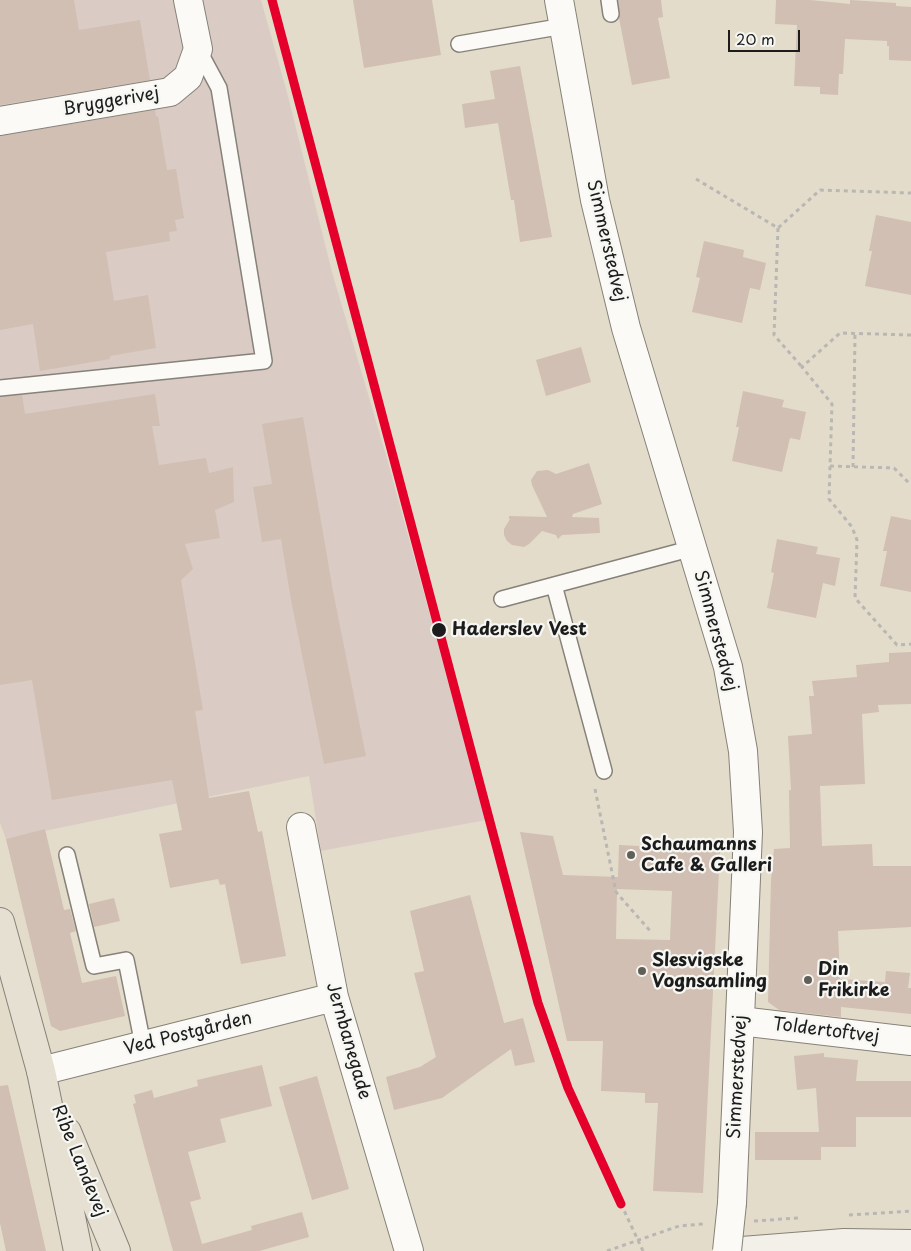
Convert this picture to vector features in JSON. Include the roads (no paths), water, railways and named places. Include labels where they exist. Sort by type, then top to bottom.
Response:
[{"type":"main road","name":"Ribe Landevej","points":[[0,922],[42,1070],[78,1251]]},
{"type":"main road","name":"Ribe Landevej","points":[[42,1070],[116,1251]]},
{"type":"main road","points":[[69,1204],[93,1244],[95,1251]]},
{"type":"main road","points":[[742,1251],[844,1243],[911,1244]]},
{"type":"street","points":[[188,0],[198,49]]},
{"type":"street","name":"Simmerstedvej","points":[[562,13],[595,200],[626,328],[728,668],[743,751],[748,832],[732,1203],[727,1251]]},
{"type":"street","name":"Bryggerivej","points":[[0,121],[170,92],[188,77],[198,49]]},
{"type":"street","name":"Jernbanegade","points":[[301,827],[334,997],[409,1251]]},
{"type":"street","name":"Ved Postgården","points":[[42,1070],[334,997]]},
{"type":"street","name":"Toldertoftvej","points":[[740,1021],[911,1041]]},
{"type":"lane","name":"Simmerstedvej","points":[[458,44],[562,13]]},
{"type":"lane","points":[[0,388],[264,361],[219,88],[198,49]]},
{"type":"lane","points":[[502,599],[693,548]]},
{"type":"lane","points":[[554,585],[604,771]]},
{"type":"lane","points":[[67,855],[94,966],[126,960],[144,1045]]},
{"type":"place","name":"Haderslev Vest","points":[[439,630]]},
{"type":"place","name":"Schaumanns Cafe & Galleri","points":[[631,855]]},
{"type":"place","name":"Slesvigske Vognsamling","points":[[642,971]]},
{"type":"place","name":"Din Frikirke","points":[[808,980]]}]
